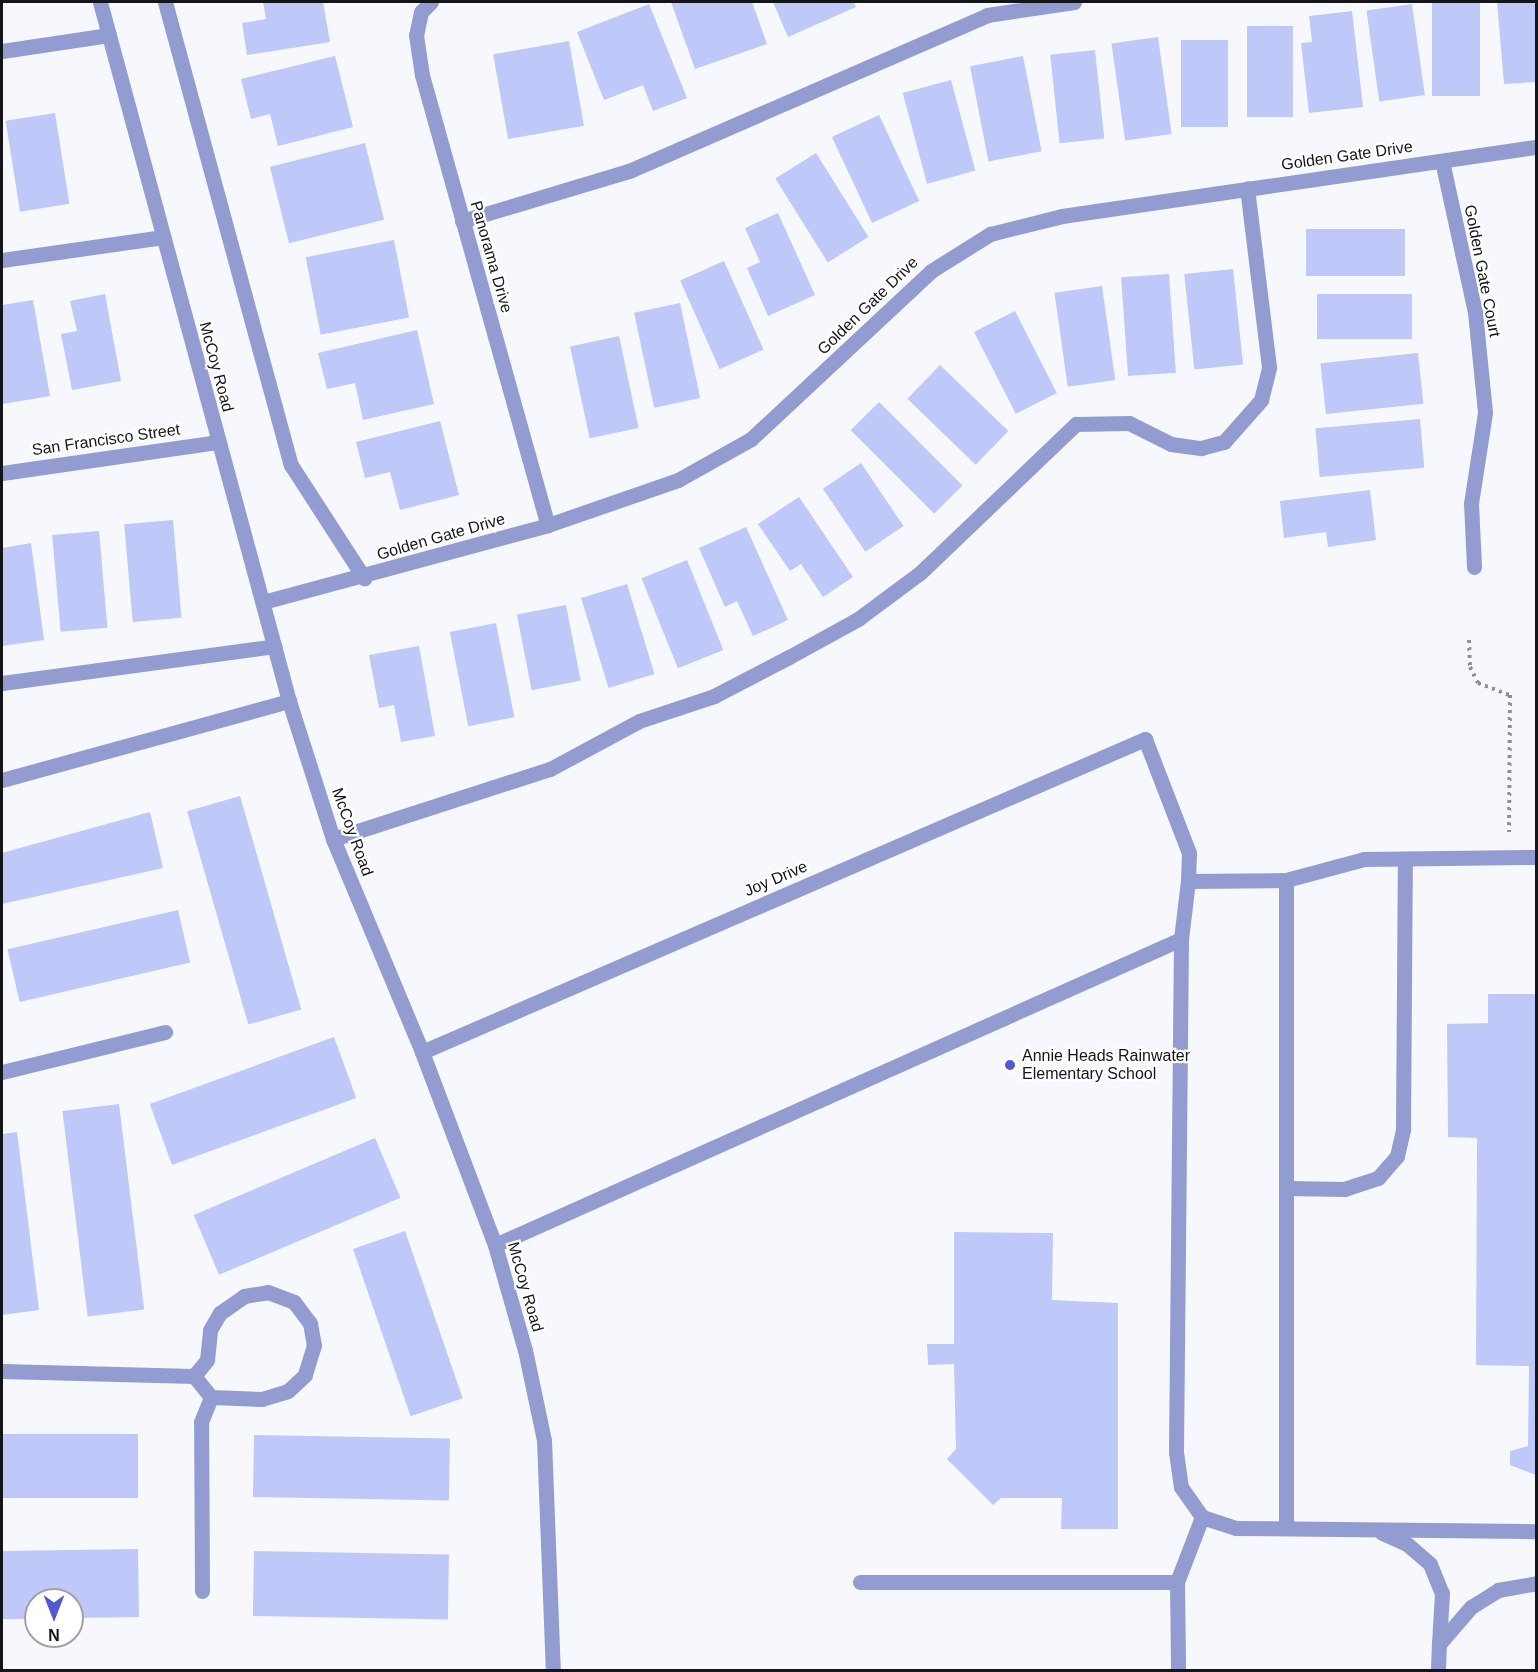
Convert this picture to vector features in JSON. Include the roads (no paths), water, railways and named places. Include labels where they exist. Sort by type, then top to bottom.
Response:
[{"type":"street","name":"McCoy Road","points":[[100,2],[217,442],[289,701],[333,839],[422,1052],[495,1245],[544,1440],[553,1671]]},
{"type":"street","points":[[165,2],[291,465],[364,578]]},
{"type":"street","name":"Panorama Drive","points":[[431,2],[421,12],[416,34],[462,221],[548,525]]},
{"type":"street","points":[[462,221],[629,171],[987,15],[1074,2]]},
{"type":"street","points":[[2,51],[109,35]]},
{"type":"street","name":"Golden Gate Drive","points":[[263,602],[364,578],[548,525],[678,480],[751,439],[931,271],[990,234],[1062,216],[1536,147]]},
{"type":"street","name":"Golden Gate Court","points":[[1442,161],[1475,312],[1485,413],[1471,503],[1474,567]]},
{"type":"street","points":[[333,839],[550,768],[639,721],[714,696],[858,619],[920,573],[1076,424],[1129,423],[1171,444],[1201,448],[1224,442],[1261,400],[1269,367],[1247,188]]},
{"type":"street","points":[[2,260],[163,237]]},
{"type":"street","name":"San Francisco Street","points":[[2,473],[217,442]]},
{"type":"street","points":[[2,683],[275,646]]},
{"type":"street","points":[[2,780],[289,701]]},
{"type":"street","name":"Joy Drive","points":[[422,1052],[1145,739],[1189,853],[1188,881]]},
{"type":"street","points":[[1536,857],[1364,859],[1286,880],[1188,881],[1181,939],[1176,1452],[1181,1487],[1202,1517],[1236,1528],[1536,1532]]},
{"type":"street","points":[[1286,1188],[1344,1189],[1378,1178],[1397,1156],[1403,1129],[1405,859]]},
{"type":"street","points":[[1286,880],[1286,1528]]},
{"type":"street","points":[[495,1245],[1181,939]]},
{"type":"street","points":[[2,1072],[165,1032]]},
{"type":"street","points":[[2,1371],[194,1376],[211,1397],[262,1399],[288,1391],[305,1375],[314,1345],[310,1323],[294,1302],[268,1292],[244,1296],[220,1313],[210,1330],[207,1360],[194,1376]]},
{"type":"street","points":[[202,1591],[201,1422],[211,1397]]},
{"type":"street","points":[[1178,1671],[1177,1582],[1202,1517]]},
{"type":"street","points":[[1373,1529],[1407,1544],[1430,1564],[1442,1593],[1438,1671]]},
{"type":"street","points":[[860,1582],[1177,1582]]},
{"type":"street","points":[[1439,1644],[1471,1607],[1498,1590],[1536,1583]]},
{"type":"place","name":"Annie Heads Rainwater Elementary School","points":[[1010,1065]]}]
